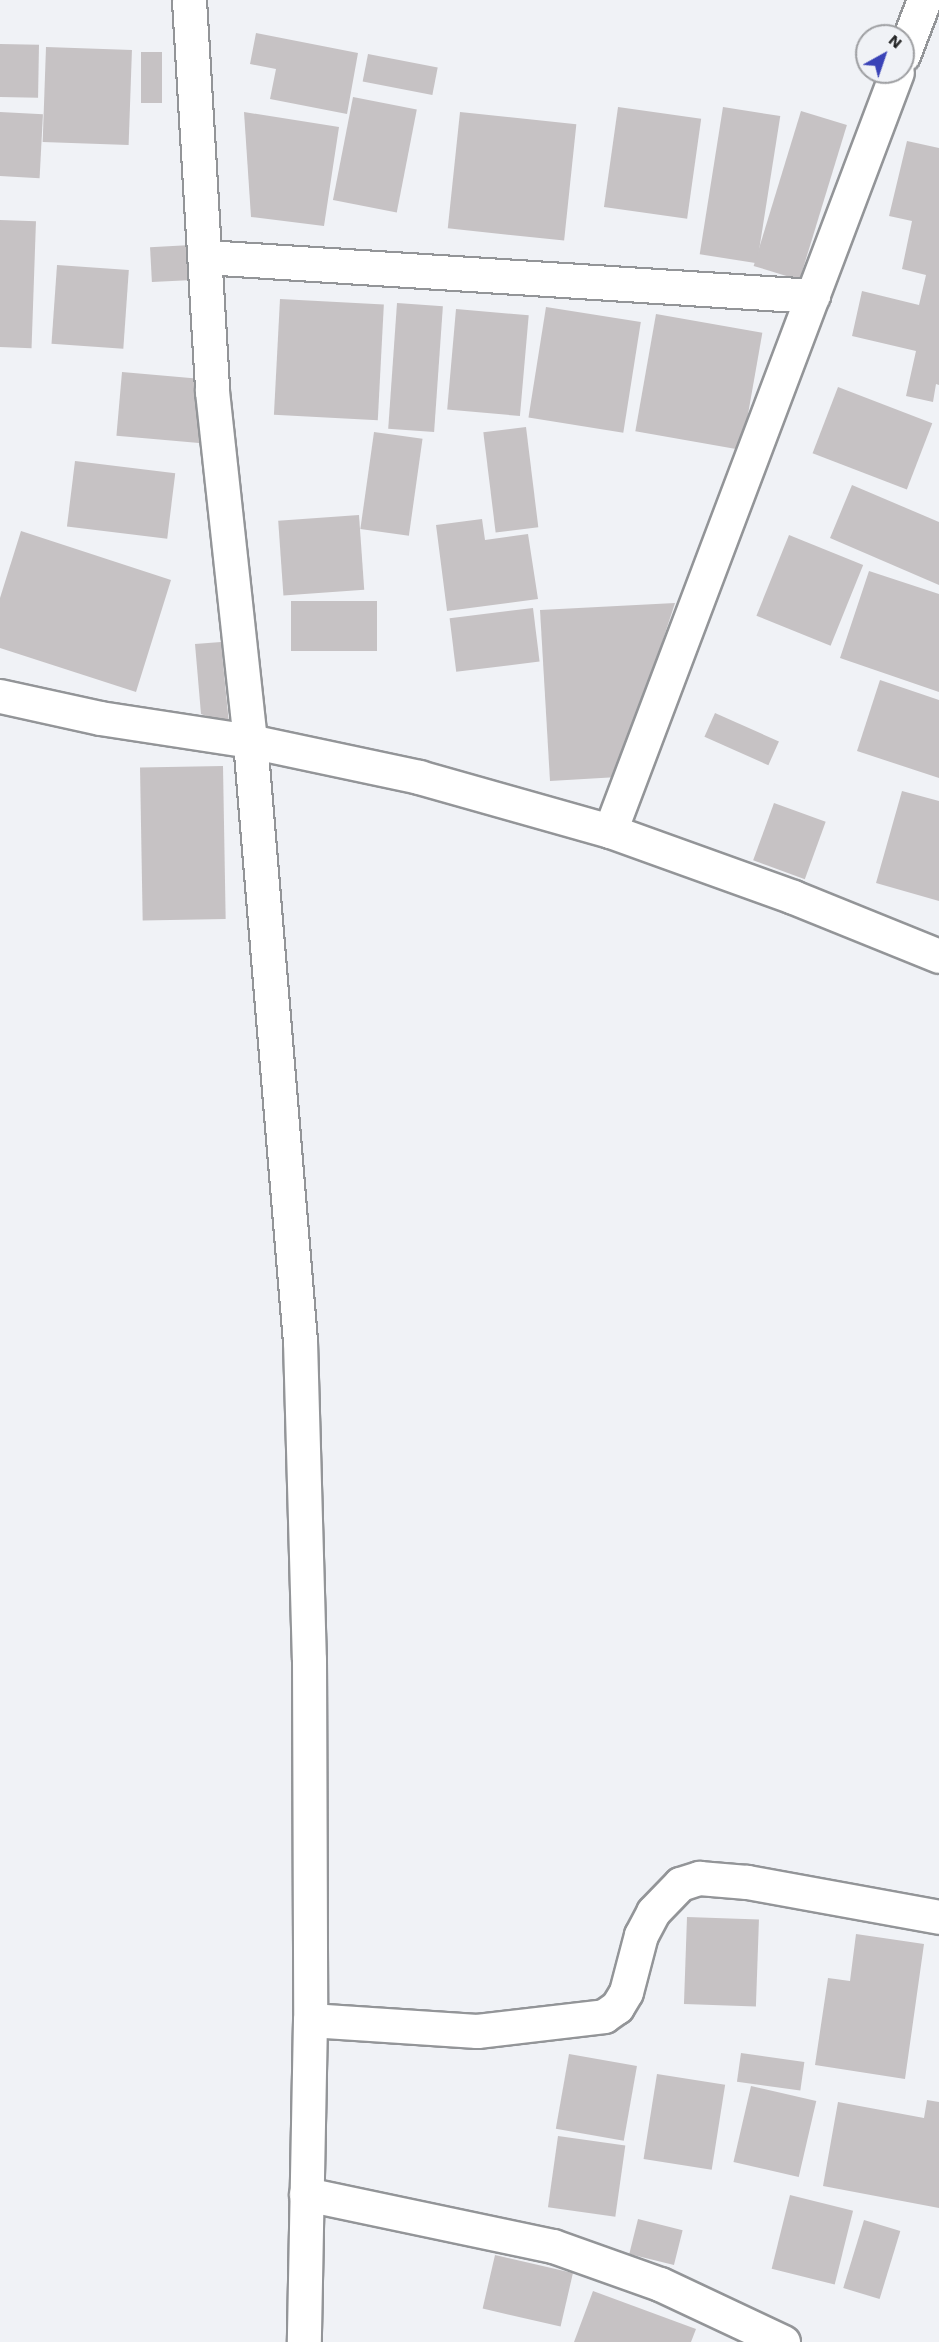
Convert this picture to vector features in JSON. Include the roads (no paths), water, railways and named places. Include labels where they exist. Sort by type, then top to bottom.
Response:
[{"type":"street","points":[[189,0],[212,391],[250,741],[300,1341],[309,1659],[310,2020],[304,2342]]},
{"type":"street","points":[[915,24],[924,0]]},
{"type":"street","points":[[610,831],[892,84]]},
{"type":"street","points":[[205,257],[813,296]]},
{"type":"street","points":[[0,696],[100,718],[250,741],[419,777],[610,831],[793,897],[939,956]]},
{"type":"street","points":[[310,2020],[477,2031],[604,2016],[617,2007],[626,1992],[641,1935],[653,1912],[680,1884],[699,1878],[747,1882],[939,1917]]},
{"type":"street","points":[[306,2194],[553,2246],[660,2284],[783,2342]]}]
